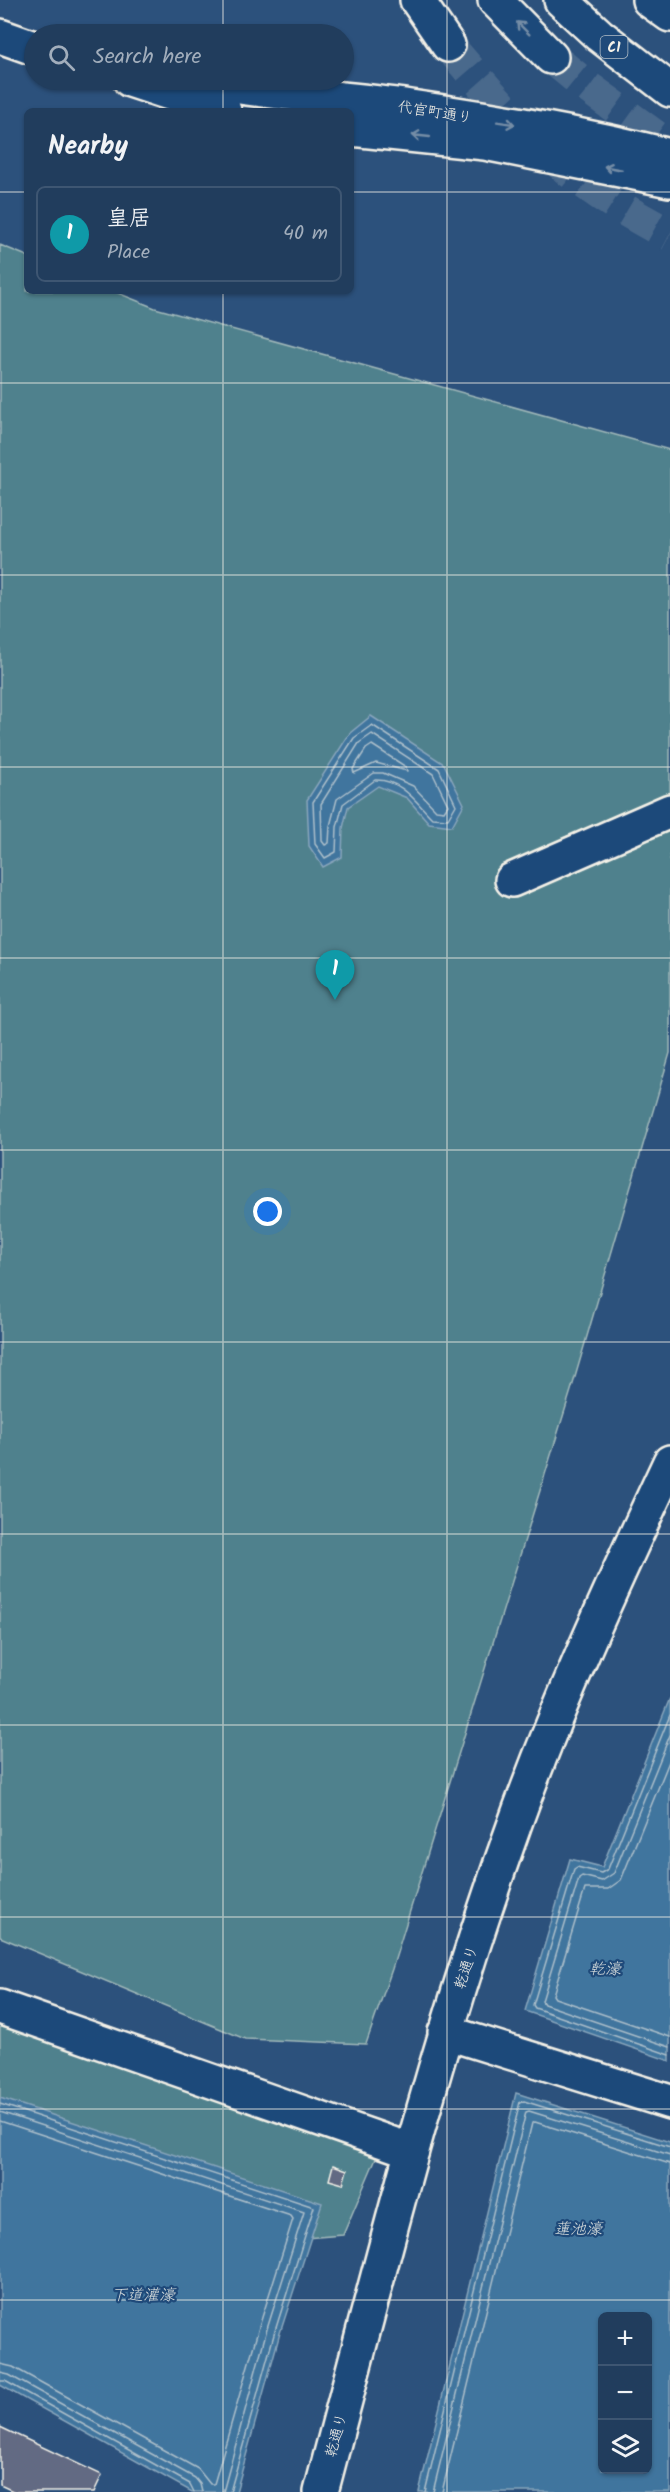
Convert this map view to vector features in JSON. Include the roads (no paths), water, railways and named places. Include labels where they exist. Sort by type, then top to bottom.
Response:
[{"type":"main road","points":[[417,0],[448,45]]},
{"type":"main road","points":[[495,0],[551,57]]},
{"type":"main road","name":"C1","points":[[561,0],[599,34],[670,90]]},
{"type":"main road","points":[[649,0],[670,15]]},
{"type":"main road","points":[[160,90],[215,108]]},
{"type":"main road","name":"代官町通り","points":[[260,90],[410,107],[610,140],[670,156]]},
{"type":"main road","name":"代官町通り","points":[[354,129],[484,143],[670,180]]},
{"type":"main road","points":[[512,880],[670,811]]},
{"type":"main road","name":"乾通り","points":[[321,2492],[412,2151],[446,2032],[498,1870],[547,1738],[670,1462]]},
{"type":"main road","points":[[0,2007],[412,2151]]},
{"type":"main road","points":[[446,2032],[670,2102]]},
{"type":"water","points":[[371,716],[444,764],[464,804],[452,826],[429,823],[407,798],[378,786],[348,807],[343,828],[342,857],[323,867],[309,846],[307,800],[350,733]]},
{"type":"water","name":"乾濠","points":[[670,1698],[670,2061],[525,2011],[570,1859],[602,1867]]},
{"type":"water","name":"蓮池濠","points":[[516,2093],[670,2142],[670,2492],[419,2492]]},
{"type":"water","name":"下道灌濠","points":[[0,2098],[322,2203],[280,2333],[236,2492],[192,2492],[0,2385]]},
{"type":"tunnel","points":[[448,45],[519,124],[566,168],[616,204],[670,235]]},
{"type":"tunnel","points":[[551,57],[589,88],[670,147]]},
{"type":"place","name":"皇居","points":[[335,1000]]}]
